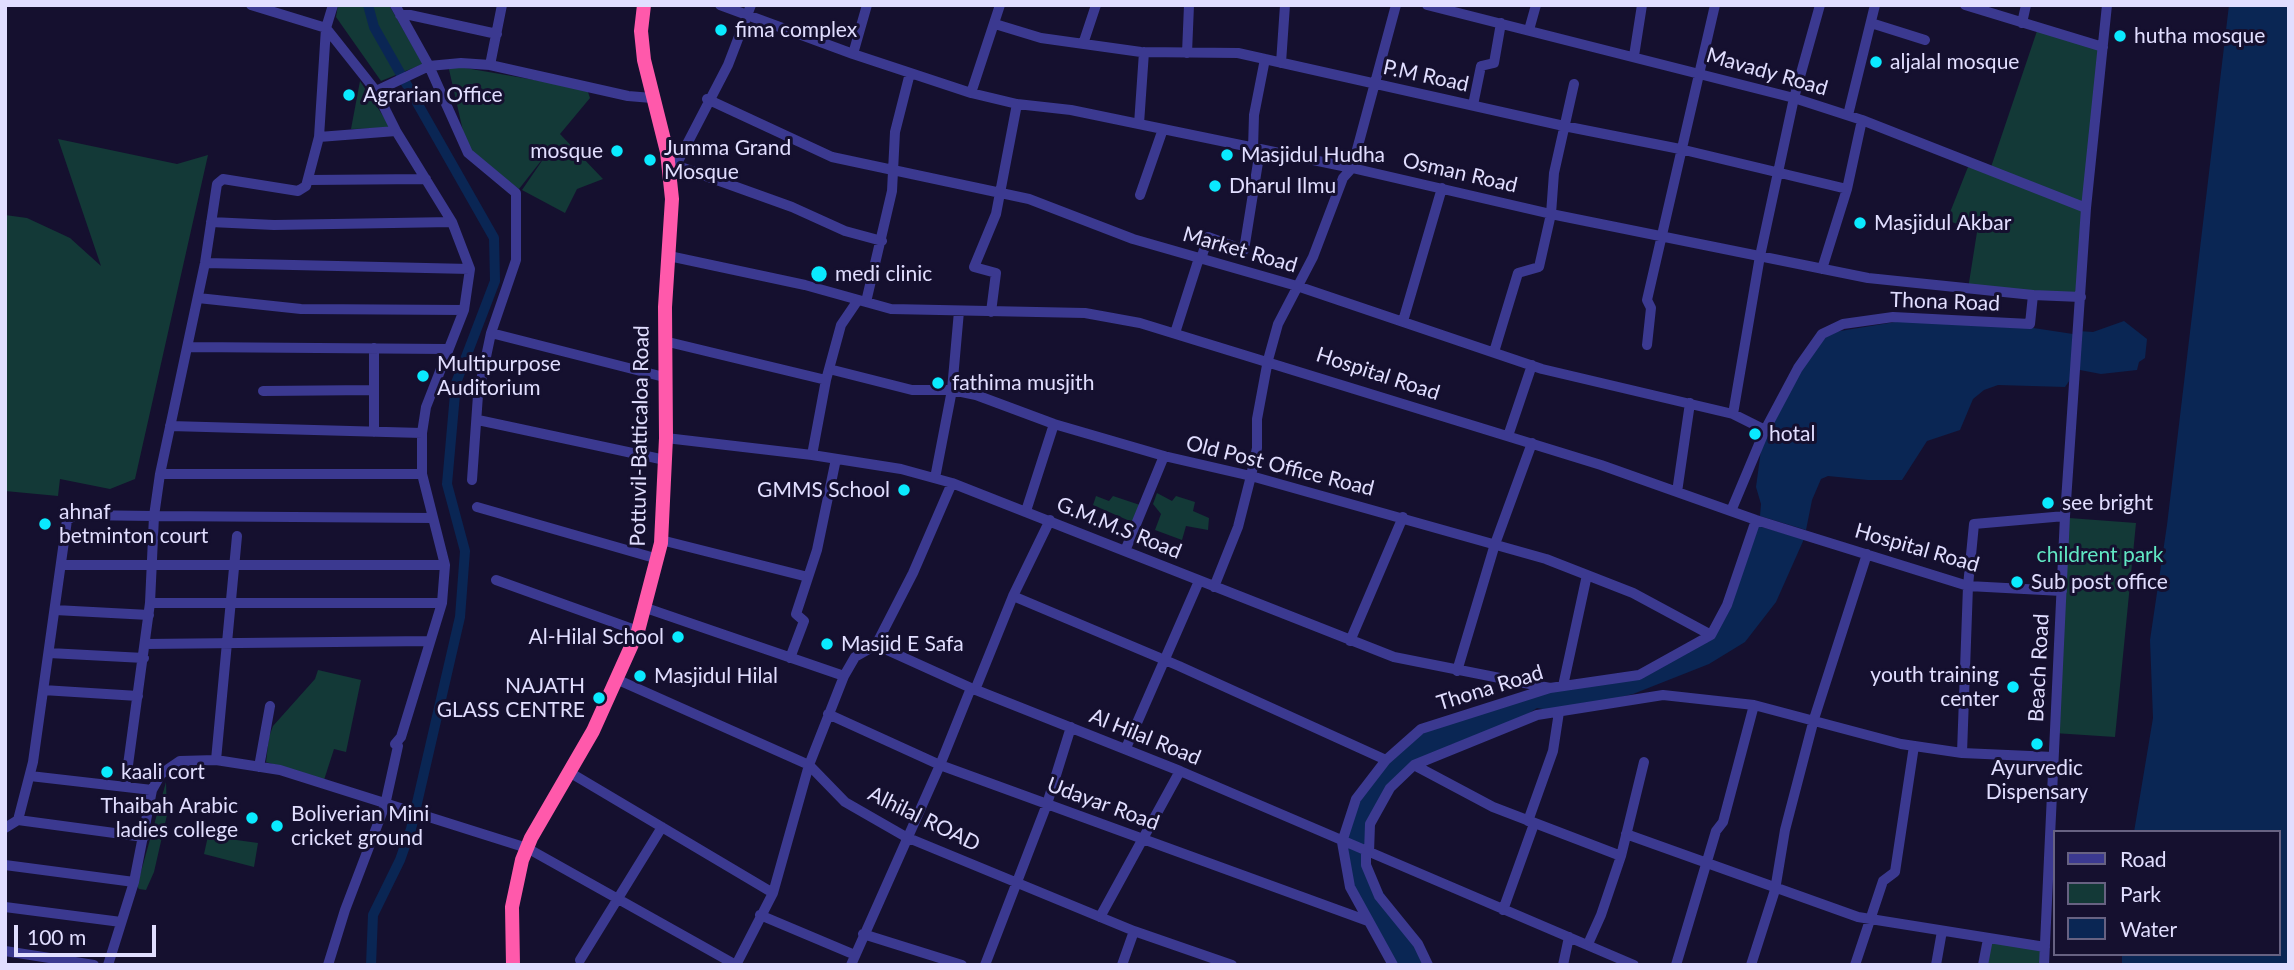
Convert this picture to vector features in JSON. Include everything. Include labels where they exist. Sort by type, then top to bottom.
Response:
[{"type":"highway","name":"Pottuvil-Batticaloa Road","points":[[513,965],[512,908],[517,874],[527,848],[593,731],[638,631],[646,608],[661,540],[666,438],[664,341],[673,170],[652,98],[643,50],[644,5]]},
{"type":"street","points":[[251,5],[326,28],[380,90],[397,131],[452,222],[470,270],[464,310],[446,349],[425,407],[422,433],[422,474],[445,565],[442,603],[401,737],[395,744],[398,747],[388,805],[345,910],[328,965]]},
{"type":"street","points":[[125,787],[149,615],[154,516],[160,474],[189,347],[217,184],[223,179],[298,191],[309,180],[319,137],[326,28],[333,5]]},
{"type":"street","points":[[394,5],[468,153],[516,193],[516,260],[491,332],[478,395],[472,480]]},
{"type":"street","points":[[490,65],[502,5]]},
{"type":"street","name":"Osman Road","points":[[720,5],[748,10],[853,54],[971,93],[1017,104],[1071,110],[1352,168],[1551,214],[1868,278],[2033,295],[2081,297]]},
{"type":"street","points":[[853,54],[867,5]]},
{"type":"street","points":[[971,93],[1000,5]]},
{"type":"street","points":[[1083,44],[1096,5]]},
{"type":"street","points":[[1187,52],[1189,5]]},
{"type":"street","points":[[1280,62],[1285,5]]},
{"type":"street","points":[[1214,587],[1238,527],[1258,448],[1257,419],[1268,360],[1279,324],[1313,257],[1343,178],[1352,168],[1396,5]]},
{"type":"street","points":[[1529,30],[1536,5]]},
{"type":"street","points":[[1634,56],[1642,5]]},
{"type":"street","points":[[1647,345],[1651,308],[1648,302],[1660,236],[1715,5]]},
{"type":"street","points":[[1733,414],[1760,256],[1794,98],[1820,5]]},
{"type":"street","points":[[1848,116],[1875,5]]},
{"type":"street","points":[[1965,5],[2103,47]]},
{"type":"street","points":[[2022,23],[2026,5]]},
{"type":"street","points":[[2081,297],[2086,208],[2107,5]]},
{"type":"street","name":"Mavady Road","points":[[1434,6],[1794,98],[1861,120],[2086,208]]},
{"type":"street","points":[[748,10],[727,65],[707,99],[673,170],[792,207],[845,231],[882,241]]},
{"type":"street","points":[[400,15],[497,34]]},
{"type":"street","points":[[1473,105],[1481,66],[1494,63],[1501,23]]},
{"type":"street","points":[[1871,23],[1925,40]]},
{"type":"street","name":"P.M Road","points":[[995,24],[1041,38],[1144,52],[1238,53],[1564,126],[1680,149],[1846,189]]},
{"type":"street","points":[[1139,124],[1144,52]]},
{"type":"street","points":[[1175,333],[1208,237],[1244,250],[1256,150],[1254,115],[1265,59]]},
{"type":"street","points":[[380,90],[426,67],[490,65],[628,96],[652,98]]},
{"type":"street","points":[[812,455],[827,375],[841,325],[862,301],[882,241],[894,170],[895,132],[910,73]]},
{"type":"street","points":[[1494,352],[1518,273],[1539,267],[1551,214],[1554,173],[1574,85]]},
{"type":"street","name":"Market Road","points":[[707,99],[832,157],[1028,200],[1133,239],[1297,286],[1532,365],[1690,402],[1733,414],[1765,430]]},
{"type":"street","points":[[991,312],[996,273],[974,267],[996,214],[1017,104]]},
{"type":"street","points":[[1822,269],[1846,189],[1861,120]]},
{"type":"street","points":[[1140,195],[1163,129]]},
{"type":"street","points":[[319,137],[397,131]]},
{"type":"street","points":[[309,180],[426,179]]},
{"type":"street","points":[[1403,321],[1442,188]]},
{"type":"street","points":[[211,222],[274,225],[452,222]]},
{"type":"street","name":"Hospital Road","points":[[669,256],[891,309],[1085,313],[1175,333],[1532,443],[1756,520],[1968,586],[2062,591]]},
{"type":"street","points":[[205,263],[470,270]]},
{"type":"street","name":"Thona Road","points":[[1731,511],[1765,430],[1798,368],[1822,334],[1843,324],[1893,317],[2030,324],[2033,295]]},
{"type":"street","name":"Beach Road","points":[[2045,965],[2065,516],[2081,297]]},
{"type":"street","points":[[198,298],[301,309],[464,310]]},
{"type":"street","points":[[935,478],[953,390],[959,311]]},
{"type":"street","points":[[491,332],[664,377]]},
{"type":"street","name":"Old Post Office Road","points":[[664,341],[912,390],[953,390],[1054,424],[1164,456],[1251,476],[1495,544],[1633,593],[1711,635]]},
{"type":"street","points":[[189,347],[446,349]]},
{"type":"street","points":[[374,348],[374,432]]},
{"type":"street","points":[[1508,436],[1532,365]]},
{"type":"street","points":[[263,391],[374,390]]},
{"type":"street","points":[[1677,492],[1690,402]]},
{"type":"street","points":[[478,420],[665,460]]},
{"type":"street","points":[[1026,511],[1054,424]]},
{"type":"street","points":[[170,426],[422,433]]},
{"type":"street","name":"G.M.M.S Road","points":[[666,438],[812,455],[935,478],[1050,520],[1394,657],[1550,688]]},
{"type":"street","points":[[1457,671],[1495,544],[1532,443]]},
{"type":"street","points":[[1125,551],[1164,456]]},
{"type":"street","points":[[790,657],[804,621],[796,614],[808,577],[836,459]]},
{"type":"street","points":[[160,474],[422,474]]},
{"type":"street","points":[[108,965],[134,883],[152,790],[160,774],[180,761],[216,760],[280,770],[527,848],[736,965],[773,893],[809,765],[844,676],[855,657],[876,645],[913,573],[952,483]]},
{"type":"street","points":[[477,507],[658,559]]},
{"type":"street","points":[[18,820],[30,776],[67,520],[76,515],[433,518]]},
{"type":"street","points":[[1962,752],[1968,586],[1974,524],[2065,516]]},
{"type":"street","points":[[1350,641],[1403,517]]},
{"type":"street","points":[[760,915],[853,960],[1013,596],[1050,520]]},
{"type":"street","points":[[1711,635],[1727,605],[1756,520]]},
{"type":"street","points":[[216,760],[237,536]]},
{"type":"street","points":[[661,540],[808,577]]},
{"type":"street","points":[[1751,965],[1775,890],[1785,830],[1814,719],[1867,554]]},
{"type":"street","points":[[61,565],[445,565]]},
{"type":"street","points":[[1563,686],[1587,575]]},
{"type":"street","points":[[496,580],[638,631]]},
{"type":"street","points":[[1126,748],[1199,581]]},
{"type":"street","points":[[1013,596],[1163,659],[1386,760]]},
{"type":"street","points":[[150,603],[442,603]]},
{"type":"street","points":[[646,608],[844,676]]},
{"type":"street","points":[[55,610],[149,615]]},
{"type":"street","name":"Thona Road","points":[[1393,965],[1350,887],[1342,842],[1356,799],[1386,760],[1421,729],[1550,688],[1639,675],[1711,635]]},
{"type":"street","points":[[145,644],[430,641]]},
{"type":"street","name":"Al Hilal Road","points":[[876,645],[973,689],[1126,748],[1634,965]]},
{"type":"street","points":[[49,653],[144,658]]},
{"type":"street","name":"Alhilal ROAD","points":[[616,679],[809,765],[845,802],[906,836],[1134,931],[1214,962],[1232,965]]},
{"type":"street","points":[[43,690],[138,696]]},
{"type":"street","points":[[1428,965],[1418,944],[1379,896],[1366,865],[1370,824],[1390,788],[1414,765],[1537,715],[1663,695],[1754,705],[1914,746],[1962,752],[2053,757]]},
{"type":"street","points":[[1676,965],[1716,831],[1723,822],[1754,705]]},
{"type":"street","points":[[259,767],[270,706]]},
{"type":"street","points":[[1503,909],[1553,751],[1559,712]]},
{"type":"street","name":"Udayar Road","points":[[828,714],[940,765],[1368,921]]},
{"type":"street","points":[[985,965],[1047,804],[1071,727]]},
{"type":"street","points":[[1855,965],[1883,881],[1895,872],[1914,746]]},
{"type":"street","points":[[1588,944],[1621,856],[1644,762]]},
{"type":"street","points":[[1414,765],[1531,822],[1621,856]]},
{"type":"street","points":[[1100,917],[1180,771]]},
{"type":"street","points":[[569,772],[773,893]]},
{"type":"street","points":[[30,776],[152,790]]},
{"type":"street","points":[[5,828],[18,820],[144,837]]},
{"type":"street","points":[[580,960],[663,827]]},
{"type":"street","points":[[1626,834],[1775,890],[1858,917],[2045,947]]},
{"type":"street","points":[[5,865],[134,883]]},
{"type":"street","points":[[5,906],[121,922]]},
{"type":"street","points":[[1122,965],[1134,931]]},
{"type":"street","points":[[1936,965],[1942,931]]},
{"type":"street","points":[[863,934],[962,965]]},
{"type":"street","points":[[1563,965],[1569,937]]},
{"type":"street","points":[[1983,965],[1988,939]]},
{"type":"street","points":[[5,951],[94,965]]},
{"type":"green space","points":[[338,5],[389,5],[423,64],[381,81],[336,17]]},
{"type":"green space","points":[[2038,28],[2100,46],[2081,297],[1968,289],[1977,232],[1947,220],[1968,167],[1990,170]]},
{"type":"green space","points":[[448,65],[587,89],[590,98],[560,134],[603,179],[577,189],[565,213],[522,190],[548,152],[519,189],[468,153]]},
{"type":"green space","points":[[360,81],[391,128],[351,129]]},
{"type":"green space","points":[[58,139],[177,164],[208,155],[135,479],[110,489],[60,479],[58,496],[5,491],[5,215],[27,218],[70,238],[101,266]]},
{"type":"green space","points":[[1157,493],[1172,501],[1176,496],[1195,502],[1193,511],[1209,518],[1208,530],[1186,526],[1182,540],[1155,530],[1161,514],[1153,504]]},
{"type":"green space","points":[[1096,496],[1109,501],[1113,496],[1140,505],[1132,522],[1093,505]]},
{"type":"green space","name":"childrent park","points":[[2069,518],[2136,523],[2115,737],[2054,733]]},
{"type":"green space","points":[[318,670],[361,680],[346,752],[334,749],[324,780],[266,762],[273,726],[315,679]]},
{"type":"green space","points":[[166,782],[167,815],[154,872],[146,890],[139,889],[137,886]]},
{"type":"green space","points":[[208,836],[258,843],[254,867],[204,854]]},
{"type":"green space","points":[[1988,939],[2045,947],[2044,965],[1983,965]]},
{"type":"water","points":[[2229,5],[2289,5],[2289,965],[2122,965],[2122,956],[2280,956],[2280,830],[2134,830],[2153,718],[2150,640],[2167,525]]},
{"type":"water","points":[[2124,321],[2147,339],[2145,358],[2139,362],[2137,370],[2101,374],[2080,370],[2078,331],[2093,332]]},
{"type":"water","points":[[1895,322],[1994,322],[2073,334],[2074,374],[2065,387],[1998,385],[1984,390],[1973,399],[1960,430],[1927,441],[1902,480],[1828,476],[1821,479],[1812,500],[1806,530],[1760,516],[1761,504],[1756,487],[1761,450],[1772,421],[1822,334]]},
{"type":"water","points":[[1758,526],[1804,539],[1776,602],[1745,642],[1709,664],[1633,694],[1559,712],[1537,708],[1509,726],[1450,745],[1390,788],[1365,833],[1366,865],[1428,965],[1393,965],[1350,887],[1342,842],[1355,802],[1386,760],[1418,732],[1550,688],[1628,680],[1711,635]]},
{"type":"waterway","points":[[368,5],[374,27],[494,238],[495,281],[456,383],[447,484],[465,551],[460,617],[411,829],[400,860],[373,915],[371,965]]},
{"type":"place","name":"fima complex","points":[[721,30]]},
{"type":"place","name":"hutha mosque","points":[[2120,36]]},
{"type":"place","name":"aljalal mosque","points":[[1876,62]]},
{"type":"place","name":"Agrarian Office","points":[[349,95]]},
{"type":"place","name":"mosque","points":[[617,151]]},
{"type":"place","name":"Masjidul Hudha","points":[[1227,155]]},
{"type":"place","name":"Jumma Grand Mosque","points":[[650,160]]},
{"type":"place","name":"Dharul Ilmu","points":[[1215,186]]},
{"type":"place","name":"Masjidul Akbar","points":[[1860,223]]},
{"type":"place","name":"medi clinic","points":[[819,274]]},
{"type":"place","name":"Multipurpose Auditorium","points":[[423,376]]},
{"type":"place","name":"fathima musjith","points":[[938,383]]},
{"type":"place","name":"hotal","points":[[1755,434]]},
{"type":"place","name":"GMMS School","points":[[904,490]]},
{"type":"place","name":"see bright","points":[[2048,503]]},
{"type":"place","name":"ahnaf betminton court","points":[[45,524]]},
{"type":"place","name":"Sub post office","points":[[2017,582]]},
{"type":"place","name":"Al-Hilal School","points":[[678,637]]},
{"type":"place","name":"Masjid E Safa","points":[[827,644]]},
{"type":"place","name":"Masjidul Hilal","points":[[640,676]]},
{"type":"place","name":"youth training center","points":[[2013,687]]},
{"type":"place","name":"NAJATH GLASS CENTRE","points":[[599,698]]},
{"type":"place","name":"Ayurvedic Dispensary","points":[[2037,744]]},
{"type":"place","name":"kaali cort","points":[[107,772]]},
{"type":"place","name":"Thaibah Arabic ladies college","points":[[252,818]]},
{"type":"place","name":"Boliverian Mini cricket ground","points":[[277,826]]}]
